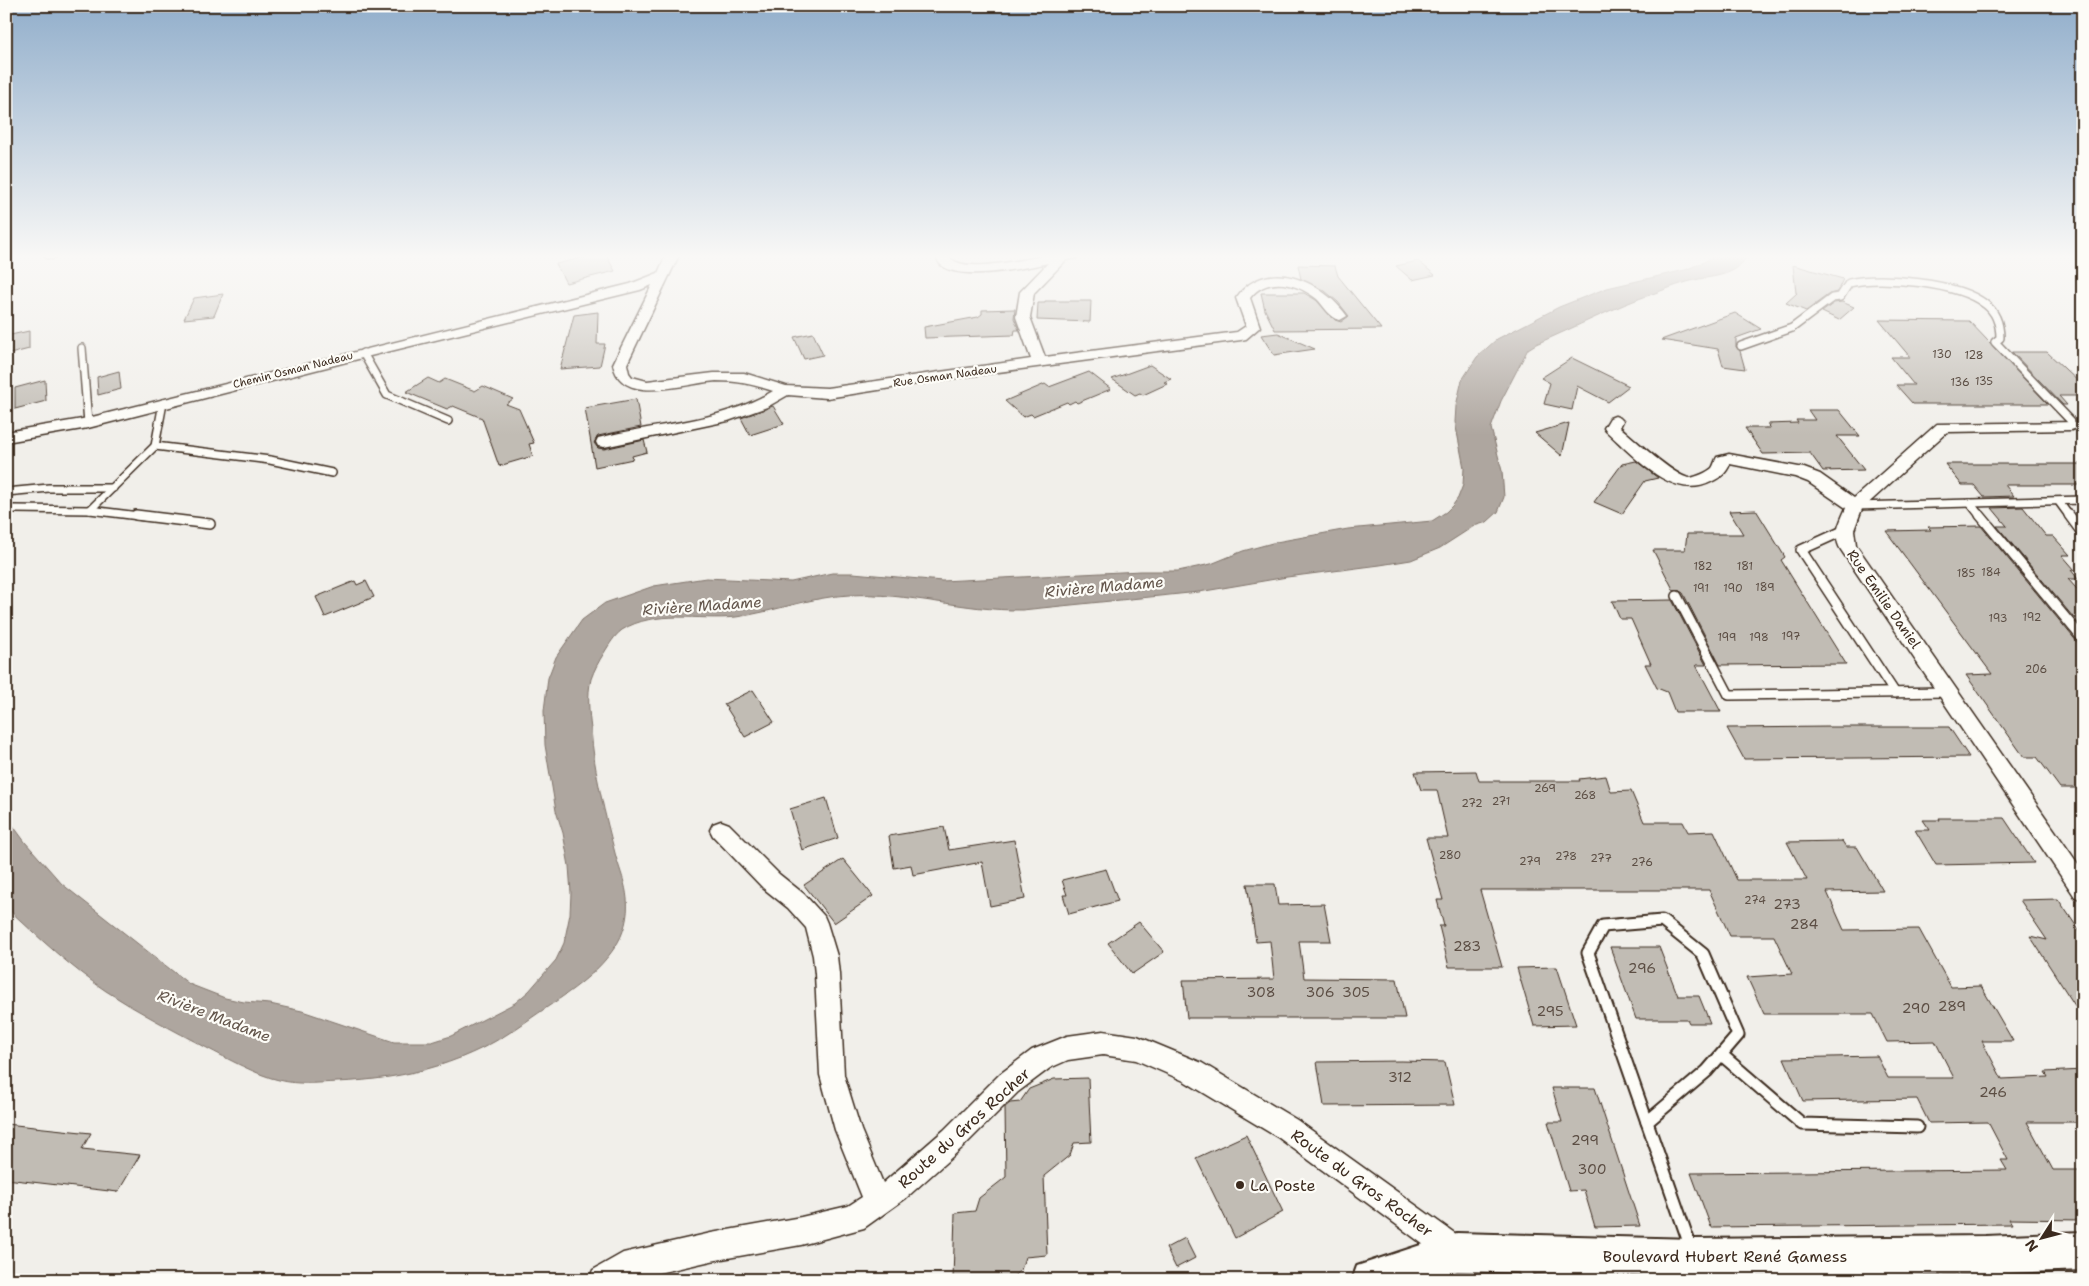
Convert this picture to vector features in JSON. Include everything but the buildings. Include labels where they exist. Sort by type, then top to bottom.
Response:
[{"type":"street","name":"Chemin Osman Nadeau","points":[[6,437],[88,422],[519,315]]},
{"type":"street","name":"Rue Osman Nadeau","points":[[644,315],[620,364],[622,374],[627,380],[646,386],[714,376],[744,377],[785,390],[827,393],[1241,336],[1253,327],[1249,315]]},
{"type":"street","points":[[1024,315],[1040,363]]},
{"type":"street","points":[[604,442],[723,418],[762,404],[785,390]]},
{"type":"street","points":[[1616,421],[1612,428],[1674,478],[1686,483],[1699,482],[1719,471],[1723,461],[1729,459],[1798,472],[1814,478],[1854,506]]},
{"type":"street","name":"Rue Emilie Daniel","points":[[2071,426],[1943,427],[1854,506],[1845,530],[1847,546],[1949,692],[2083,890]]},
{"type":"street","points":[[721,830],[771,881],[796,901],[816,923],[825,956],[827,974],[832,1075],[848,1130],[877,1202]]},
{"type":"street","name":"Route du Gros Rocher","points":[[603,1280],[623,1267],[711,1247],[800,1231],[854,1218],[897,1189],[953,1139],[1009,1083],[1041,1059],[1067,1048],[1103,1043],[1137,1048],[1201,1077],[1288,1129],[1457,1252]]},
{"type":"street","name":"Boulevard Hubert René Gamess","points":[[1371,1280],[1457,1252],[1522,1267],[1695,1258],[1985,1255],[2083,1251]]},
{"type":"lane","points":[[1740,346],[1792,328],[1809,315]]},
{"type":"lane","points":[[1996,315],[2001,325],[2000,338],[1995,342],[2070,420],[2071,426]]},
{"type":"lane","points":[[82,348],[88,422]]},
{"type":"lane","points":[[362,353],[387,396],[448,421]]},
{"type":"lane","points":[[90,510],[155,446],[163,402]]},
{"type":"lane","points":[[155,446],[270,460],[332,473]]},
{"type":"lane","points":[[6,492],[49,488],[113,488]]},
{"type":"lane","points":[[1854,506],[2083,500]]},
{"type":"lane","points":[[2059,502],[2083,534]]},
{"type":"lane","points":[[1970,504],[2083,639]]},
{"type":"lane","points":[[14,509],[90,510],[210,524]]},
{"type":"lane","points":[[1845,530],[1801,550],[1894,693]]},
{"type":"lane","points":[[1677,596],[1730,695],[1949,692]]},
{"type":"lane","points":[[1647,1122],[1723,1056],[1738,1034],[1704,954],[1662,921],[1602,926],[1588,953],[1647,1122],[1695,1258]]},
{"type":"lane","points":[[1723,1056],[1802,1124],[1917,1128]]},
{"type":"water","name":"Rivière Madame","points":[[1543,315],[1601,315],[1528,349],[1501,401],[1491,428],[1502,471],[1504,497],[1498,512],[1487,522],[1474,526],[1440,548],[1411,560],[1287,577],[1199,592],[1022,610],[979,608],[893,596],[849,595],[835,596],[736,617],[678,617],[649,620],[622,630],[612,641],[595,669],[590,685],[589,710],[597,777],[626,894],[627,911],[623,930],[618,942],[597,969],[575,988],[505,1036],[460,1058],[413,1072],[363,1080],[301,1083],[271,1078],[215,1052],[143,1014],[106,991],[67,962],[6,907],[6,816],[25,842],[62,884],[189,984],[225,998],[270,1004],[302,1011],[394,1042],[432,1042],[451,1036],[515,1003],[529,991],[556,960],[564,943],[570,914],[569,866],[563,833],[556,811],[545,745],[544,711],[548,678],[556,657],[582,620],[605,603],[654,586],[706,578],[791,582],[832,573],[853,573],[942,581],[1141,571],[1178,571],[1211,564],[1243,551],[1276,542],[1348,529],[1432,521],[1453,505],[1463,485],[1464,468],[1455,422],[1456,406],[1462,380],[1477,357],[1497,339]]},
{"type":"place","name":"La Poste","points":[[1240,1185]]}]
